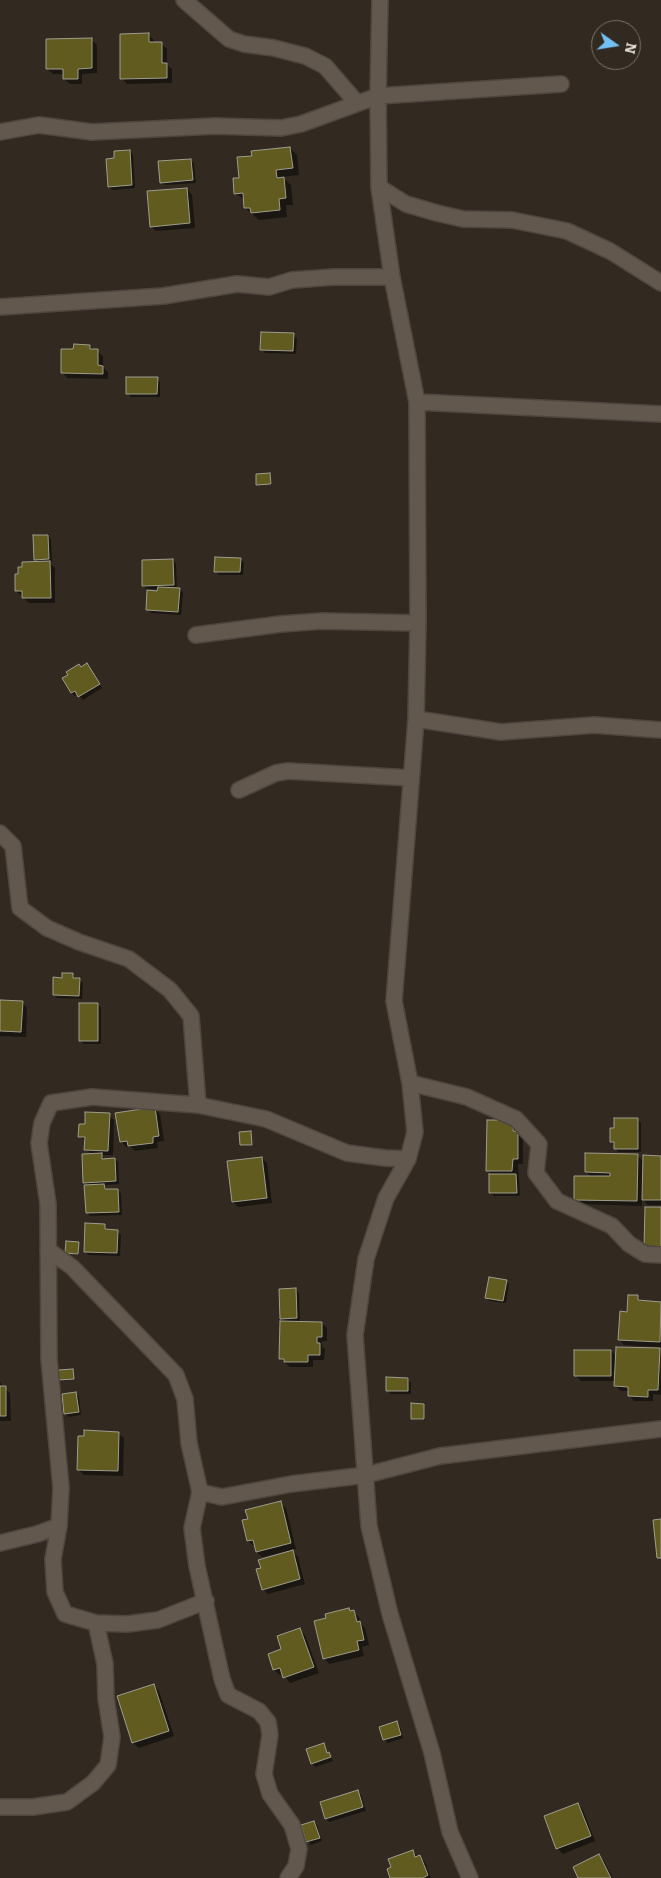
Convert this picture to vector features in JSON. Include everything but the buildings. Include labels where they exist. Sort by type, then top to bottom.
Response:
[{"type":"street","points":[[184,0],[229,39],[244,44],[274,48],[305,56],[325,66],[356,103]]},
{"type":"street","points":[[380,0],[379,187],[392,277],[417,402],[418,623],[416,719],[394,1001],[410,1083],[415,1132],[408,1158],[386,1198],[366,1259],[355,1335],[369,1526],[390,1614],[432,1753],[450,1832],[470,1878]]},
{"type":"street","points":[[0,132],[40,125],[92,132],[215,126],[281,128],[301,124],[378,96],[561,84]]},
{"type":"street","points":[[379,187],[406,204],[437,213],[463,219],[512,220],[567,231],[610,251],[661,283]]},
{"type":"street","points":[[0,307],[163,296],[237,284],[269,287],[292,280],[334,276],[392,277]]},
{"type":"street","points":[[417,402],[661,414]]},
{"type":"street","points":[[196,635],[281,624],[322,621],[418,623]]},
{"type":"street","points":[[416,719],[501,732],[594,724],[661,730]]},
{"type":"street","points":[[239,790],[276,773],[288,771],[411,778]]},
{"type":"street","points":[[0,833],[13,846],[20,908],[47,928],[79,942],[128,959],[170,990],[191,1016],[198,1105]]},
{"type":"street","points":[[410,1083],[467,1097],[516,1119],[539,1144],[536,1173],[557,1201],[612,1226],[629,1244],[645,1254],[661,1256]]},
{"type":"street","points":[[206,1601],[158,1620],[127,1624],[96,1622],[65,1614],[56,1592],[52,1559],[59,1526],[61,1488],[49,1359],[48,1204],[40,1143],[42,1123],[51,1103],[92,1097],[198,1105],[266,1119],[347,1153],[385,1158],[408,1158]]},
{"type":"street","points":[[48,1250],[72,1267],[129,1324],[176,1375],[185,1398],[189,1443],[200,1492],[192,1528],[197,1566],[222,1679],[228,1694],[260,1711],[268,1722],[270,1734],[264,1774],[270,1794],[292,1826],[299,1849],[296,1866],[288,1878]]},
{"type":"street","points":[[200,1492],[222,1497],[291,1484],[366,1474],[440,1456],[661,1428]]},
{"type":"street","points":[[0,1543],[37,1534],[59,1526]]},
{"type":"street","points":[[0,1807],[33,1807],[67,1802],[93,1783],[108,1765],[112,1737],[106,1698],[105,1664],[96,1622]]}]
